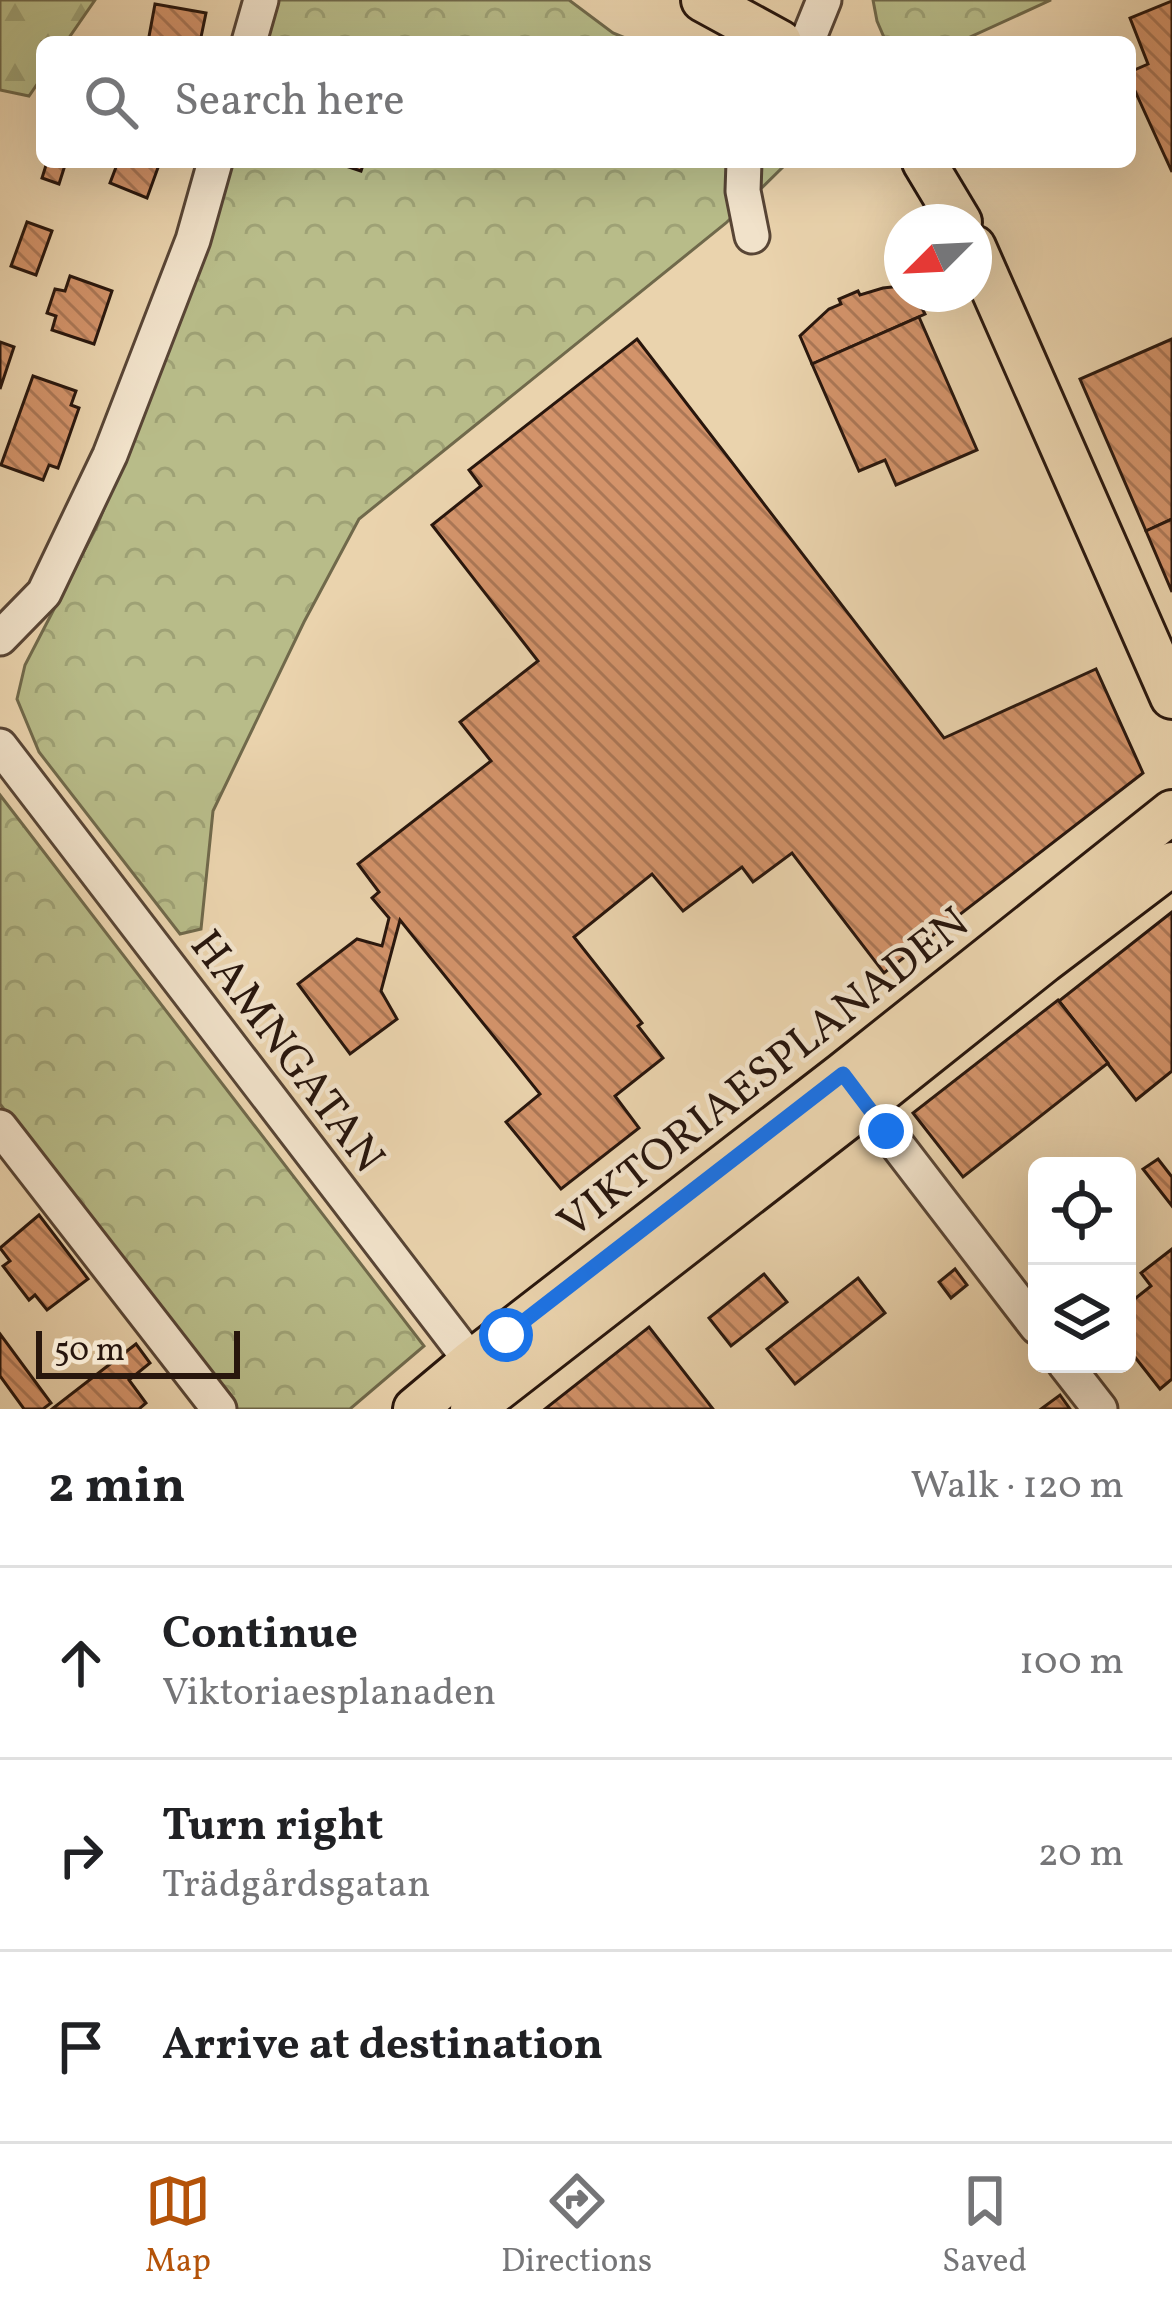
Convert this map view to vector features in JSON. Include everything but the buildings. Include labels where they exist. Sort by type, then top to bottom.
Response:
[{"type":"main road","points":[[703,0],[769,36]]},
{"type":"main road","points":[[928,168],[949,204]]},
{"type":"main road","points":[[992,288],[1172,697]]},
{"type":"main road","name":"VIKTORIAESPLANADEN","points":[[415,1409],[486,1393],[855,1089],[1172,812]]},
{"type":"main road","name":"VIKTORIAESPLANADEN","points":[[855,1089],[1044,961],[1172,864]]},
{"type":"street","points":[[251,36],[261,0]]},
{"type":"street","points":[[809,36],[824,0]]},
{"type":"street","points":[[0,638],[44,593],[110,455],[193,240],[213,168]]},
{"type":"street","points":[[744,168],[752,236]]},
{"type":"street","name":"HAMNGATAN","points":[[0,746],[486,1393]]},
{"type":"street","points":[[855,1089],[1028,1316]]},
{"type":"street","points":[[7,1149],[220,1409]]},
{"type":"street","points":[[1072,1373],[1100,1409]]},
{"type":"green space","points":[[0,0],[95,0],[70,36],[36,36],[36,86],[29,96],[0,90]]},
{"type":"green space","points":[[273,0],[569,0],[620,36],[263,36]]},
{"type":"green space","points":[[873,0],[1051,0],[972,36],[883,36]]},
{"type":"green space","points":[[223,168],[782,168],[726,223],[359,519],[213,811],[201,929],[180,934],[39,752],[17,699],[25,665],[96,528],[159,375]]},
{"type":"green space","points":[[0,795],[424,1346],[350,1409],[236,1409],[0,1104]]},
{"type":"route","points":[[506,1335],[843,1074],[886,1131]]}]
